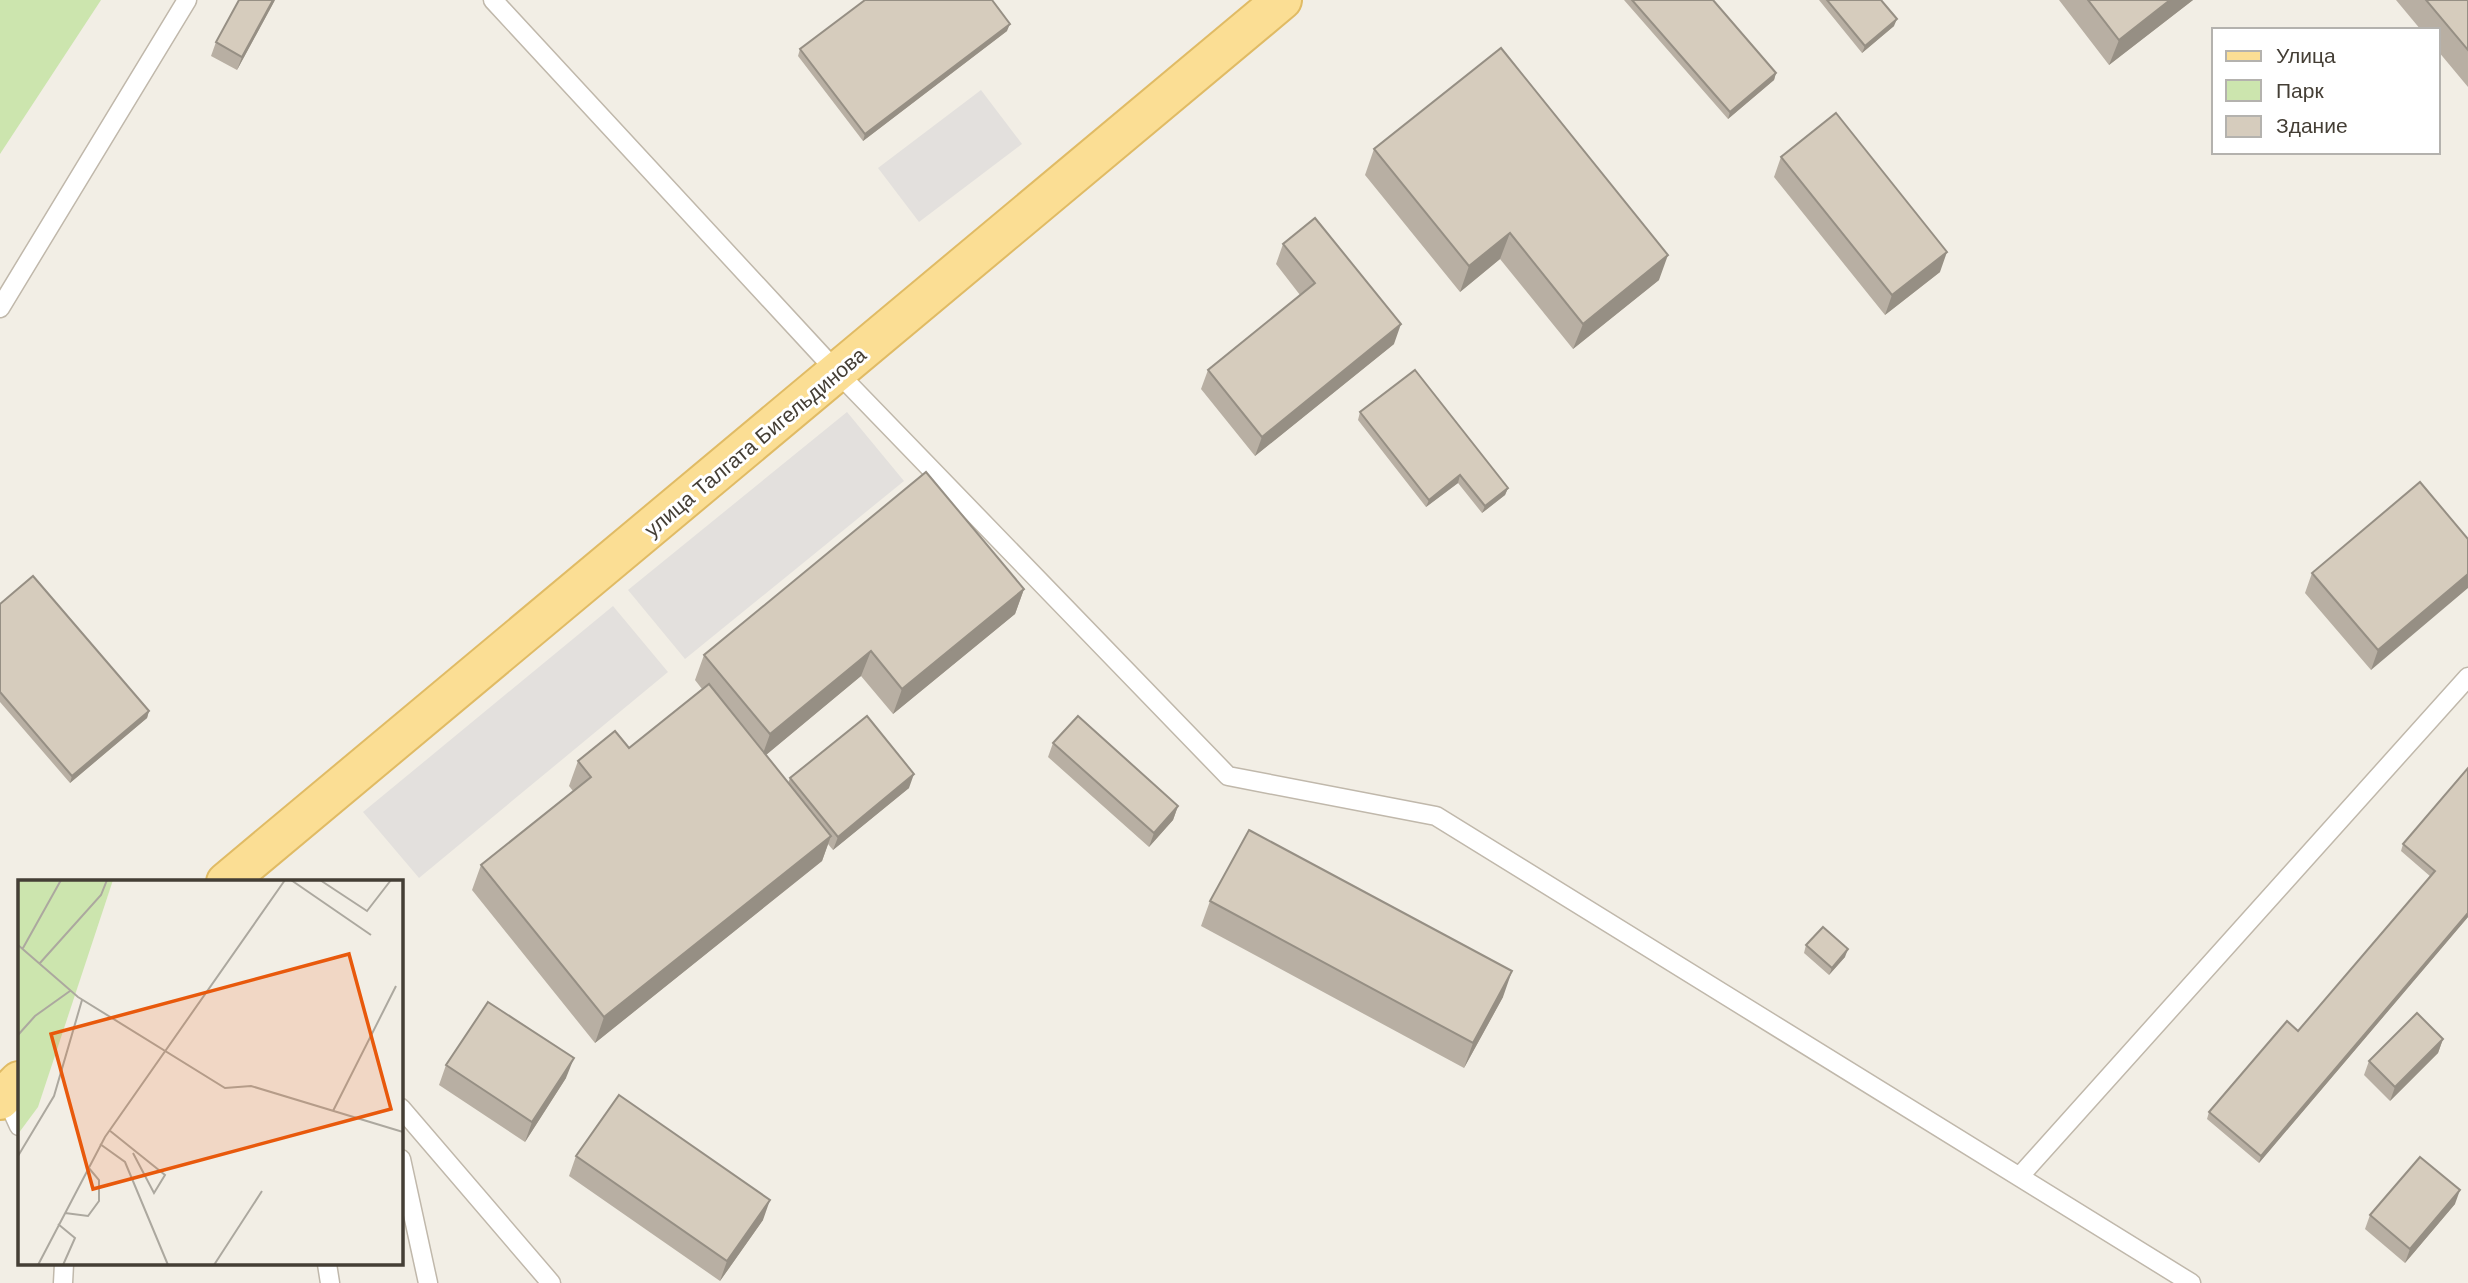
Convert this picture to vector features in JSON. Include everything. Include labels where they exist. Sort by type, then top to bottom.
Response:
[{"type":"main road","name":"улица Талгата Бигельдинова","points":[[243,877],[1282,0]]},
{"type":"lane","points":[[0,308],[187,0]]},
{"type":"lane","points":[[493,0],[838,373],[1228,776],[1436,816],[2191,1283]]},
{"type":"lane","points":[[2020,1177],[2468,677]]},
{"type":"lane","points":[[402,1109],[551,1283]]},
{"type":"lane","points":[[402,1164],[428,1283]]},
{"type":"green space","points":[[0,0],[101,0],[0,154]]},
{"type":"shaded area","points":[[981,90],[1022,144],[919,222],[878,168]]},
{"type":"shaded area","points":[[847,412],[904,481],[685,659],[628,590]]},
{"type":"shaded area","points":[[613,606],[668,672],[419,878],[363,812]]},
{"type":"building","points":[[239,0],[273,0],[242,57],[216,42]]},
{"type":"building","points":[[865,0],[992,0],[1010,24],[865,134],[800,49]]},
{"type":"building","points":[[1632,0],[1713,0],[1776,73],[1730,112]]},
{"type":"building","points":[[1827,0],[1881,0],[1897,19],[1865,46]]},
{"type":"building","points":[[2088,0],[2170,0],[2119,40]]},
{"type":"building","points":[[2426,0],[2468,0],[2468,50]]},
{"type":"building","points":[[1501,48],[1668,255],[1583,324],[1510,233],[1469,266],[1374,149]]},
{"type":"building","points":[[1836,113],[1947,252],[1892,295],[1781,157]]},
{"type":"building","points":[[1315,218],[1401,324],[1262,437],[1208,370],[1315,283],[1283,244]]},
{"type":"building","points":[[1415,370],[1508,488],[1485,506],[1460,475],[1429,500],[1360,412]]},
{"type":"building","points":[[926,472],[1024,589],[902,689],[871,651],[770,734],[704,655]]},
{"type":"building","points":[[2420,482],[2468,539],[2468,574],[2378,650],[2312,573]]},
{"type":"building","points":[[33,576],[149,711],[72,776],[0,692],[0,604]]},
{"type":"building","points":[[709,684],[831,836],[604,1017],[481,865],[591,777],[578,761],[615,731],[629,748]]},
{"type":"building","points":[[867,716],[914,774],[838,837],[790,778]]},
{"type":"building","points":[[1078,716],[1178,806],[1154,833],[1053,743]]},
{"type":"building","points":[[2468,768],[2468,913],[2261,1156],[2209,1112],[2287,1021],[2298,1031],[2435,871],[2403,844]]},
{"type":"building","points":[[1249,830],[1512,971],[1473,1043],[1210,901]]},
{"type":"building","points":[[1823,927],[1848,949],[1832,968],[1806,945]]},
{"type":"building","points":[[488,1002],[574,1058],[532,1122],[446,1065]]},
{"type":"building","points":[[2417,1013],[2443,1039],[2395,1087],[2369,1061]]},
{"type":"building","points":[[619,1095],[770,1200],[727,1261],[576,1156]]},
{"type":"building","points":[[2420,1157],[2460,1190],[2410,1249],[2370,1215]]}]
